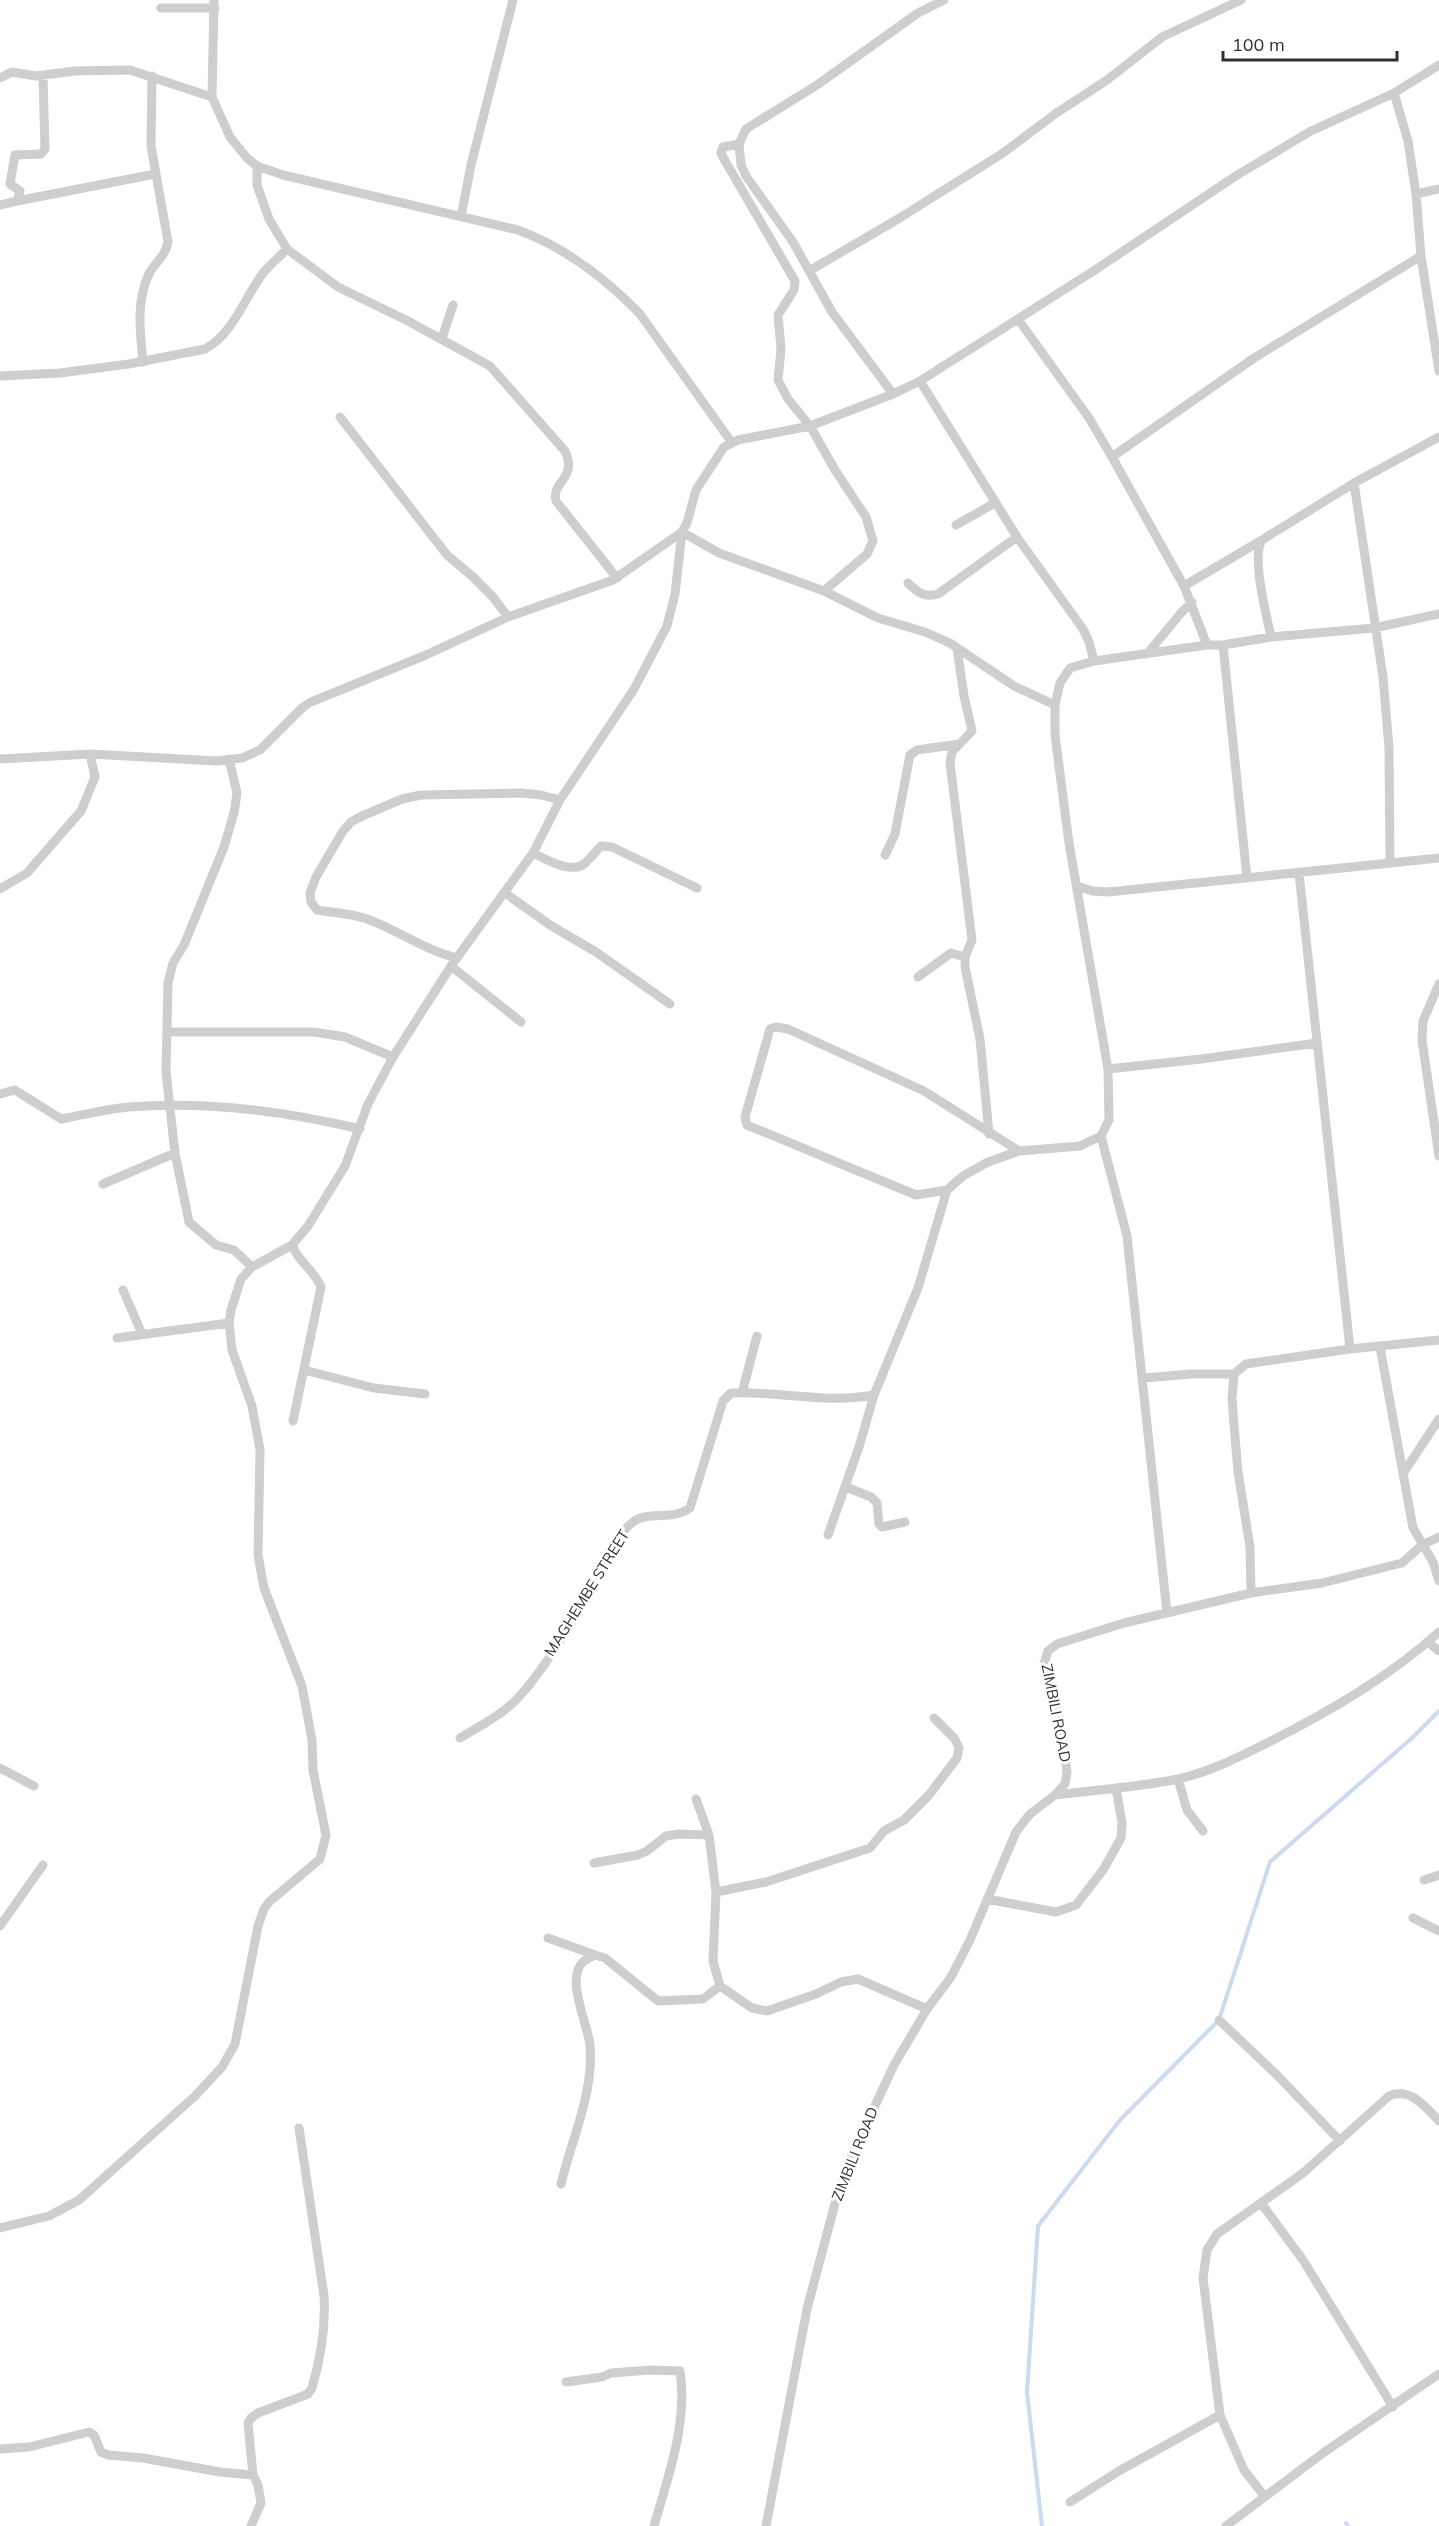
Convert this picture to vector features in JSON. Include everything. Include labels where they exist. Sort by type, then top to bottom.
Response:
[{"type":"street","points":[[461,217],[471,165],[513,0]]},
{"type":"street","points":[[893,394],[832,312],[793,242],[743,171],[739,144],[746,129],[817,85],[918,13],[944,0]]},
{"type":"street","points":[[809,271],[898,219],[1003,153],[1055,114],[1107,80],[1162,37],[1241,0]]},
{"type":"street","points":[[161,8],[214,4],[212,97],[230,137],[247,158],[257,166],[283,175],[518,230],[548,242],[625,298],[640,314],[732,443]]},
{"type":"street","points":[[0,2228],[49,2216],[79,2200],[195,2096],[222,2067],[235,2044],[260,1917],[269,1902],[320,1859],[326,1835],[313,1770],[312,1740],[302,1686],[264,1588],[258,1555],[260,1450],[257,1425],[232,1350],[229,1323],[231,1310],[241,1279],[252,1267],[292,1245],[309,1226],[345,1166],[372,1095],[393,1057],[454,962],[533,853],[560,800],[634,689],[667,626],[675,594],[682,532],[687,523],[696,490],[714,459],[724,447],[732,443],[810,426],[893,394],[920,381],[1234,177],[1290,143],[1356,108],[1394,93],[1439,65]]},
{"type":"street","points":[[0,78],[5,73],[12,72],[43,76],[75,71],[130,70],[212,97]]},
{"type":"street","points":[[16,201],[20,191],[10,184],[15,155],[41,154],[45,149],[43,76]]},
{"type":"street","points":[[143,362],[141,303],[151,271],[165,252],[167,244],[151,146],[152,76]]},
{"type":"street","points":[[1394,93],[1408,141],[1422,256],[1435,316],[1439,371]]},
{"type":"street","points":[[739,144],[722,148],[724,159],[795,281],[794,290],[778,315],[781,349],[778,380],[788,399],[810,426],[870,524],[873,541],[869,552],[824,591]]},
{"type":"street","points":[[257,166],[257,184],[269,219],[287,249],[338,287],[442,339],[490,366],[565,452],[570,464],[569,472],[560,483],[555,496],[556,501],[616,578]]},
{"type":"street","points":[[0,205],[155,174]]},
{"type":"street","points":[[1416,194],[1439,189]]},
{"type":"street","points":[[0,376],[60,374],[200,351],[213,345],[226,331],[264,273],[287,249]]},
{"type":"street","points":[[1112,457],[1254,358],[1422,256]]},
{"type":"street","points":[[442,339],[453,305]]},
{"type":"street","points":[[1018,319],[1083,410],[1112,457],[1184,586],[1207,645]]},
{"type":"street","points":[[920,381],[1017,537],[1083,629],[1094,661]]},
{"type":"street","points":[[340,417],[447,555],[479,583],[508,617]]},
{"type":"street","points":[[1184,586],[1354,483],[1439,437]]},
{"type":"street","points":[[1354,483],[1383,677],[1389,748],[1390,863]]},
{"type":"street","points":[[956,525],[995,503]]},
{"type":"street","points":[[0,759],[90,754],[217,761],[242,758],[261,750],[303,707],[311,702],[426,655],[508,617],[616,578],[682,532]]},
{"type":"street","points":[[682,532],[719,553],[824,591],[878,618],[925,632],[957,648],[1014,686],[1055,705]]},
{"type":"street","points":[[908,583],[918,593],[929,596],[938,594],[1017,537]]},
{"type":"street","points":[[1262,540],[1258,548],[1260,584],[1271,637]]},
{"type":"street","points":[[1147,654],[1180,613],[1192,602]]},
{"type":"street","points":[[1019,1151],[924,1091],[788,1029],[776,1027],[770,1029],[745,1117],[747,1125],[916,1195],[947,1190],[963,1176],[988,1162],[1019,1151],[1080,1146],[1101,1136],[1109,1120],[1108,1069],[1077,886],[1055,735],[1055,705],[1060,683],[1070,668],[1094,661],[1271,637],[1374,628],[1439,614]]},
{"type":"street","points":[[1223,645],[1247,878]]},
{"type":"street","points":[[957,648],[964,696],[972,726],[970,735],[959,744],[950,757],[972,940],[965,957],[980,1039],[989,1134]]},
{"type":"street","points":[[885,855],[895,834],[910,755],[917,750],[959,744]]},
{"type":"street","points":[[0,889],[27,873],[81,812],[95,777],[90,754]]},
{"type":"street","points":[[229,759],[237,794],[234,813],[224,847],[184,945],[173,963],[168,984],[166,1072],[168,1106],[189,1222],[216,1245],[234,1250],[252,1267]]},
{"type":"street","points":[[521,1022],[454,962],[360,917],[317,910],[311,902],[310,893],[330,850],[351,822],[402,799],[421,795],[521,793],[560,800]]},
{"type":"street","points":[[533,853],[563,866],[574,867],[582,865],[601,846],[612,847],[697,888]]},
{"type":"street","points":[[1077,886],[1092,891],[1108,892],[1439,858]]},
{"type":"street","points":[[1299,873],[1350,1349]]},
{"type":"street","points":[[506,893],[550,925],[596,952],[670,1004]]},
{"type":"street","points":[[918,977],[951,953],[965,957]]},
{"type":"street","points":[[1439,984],[1423,1021],[1422,1040],[1439,1156]]},
{"type":"street","points":[[171,1032],[314,1032],[345,1037],[393,1057]]},
{"type":"street","points":[[1108,1069],[1201,1059],[1317,1042]]},
{"type":"street","points":[[0,1094],[15,1090],[61,1119],[127,1107],[168,1106],[269,1110],[360,1129]]},
{"type":"street","points":[[1101,1136],[1127,1236],[1144,1378],[1167,1613]]},
{"type":"street","points":[[103,1184],[176,1153]]},
{"type":"street","points":[[828,1535],[846,1487],[874,1395],[918,1288],[947,1190]]},
{"type":"street","points":[[292,1245],[297,1258],[318,1279],[321,1287],[293,1421]]},
{"type":"street","points":[[123,1290],[142,1334]]},
{"type":"street","points":[[117,1338],[229,1323]]},
{"type":"street","points":[[757,1336],[742,1393],[848,1400],[874,1395]]},
{"type":"street","points":[[1144,1378],[1191,1374],[1234,1374],[1246,1364],[1350,1349],[1439,1340]]},
{"type":"street","points":[[1380,1347],[1413,1528],[1433,1562],[1439,1581]]},
{"type":"street","points":[[304,1371],[374,1388],[425,1394]]},
{"type":"street","points":[[1234,1374],[1232,1398],[1234,1425],[1238,1472],[1250,1547],[1251,1593]]},
{"type":"street","name":"MAGHEMBE STREET","points":[[460,1738],[508,1708],[524,1692],[585,1600],[619,1538],[627,1528],[642,1518],[682,1514],[690,1508],[723,1401],[731,1393],[742,1393]]},
{"type":"street","points":[[1404,1472],[1439,1419]]},
{"type":"street","points":[[846,1487],[871,1497],[877,1503],[879,1524],[882,1527],[905,1522]]},
{"type":"street","name":"ZIMBILI ROAD","points":[[766,2526],[806,2317],[837,2196],[852,2155],[894,2066],[927,2009],[951,1977],[970,1940],[1016,1832],[1030,1814],[1055,1795],[1065,1784],[1067,1773],[1062,1723],[1044,1664],[1048,1651],[1057,1644],[1167,1613],[1251,1593],[1322,1583],[1402,1563],[1422,1545],[1439,1537]]},
{"type":"street","points":[[1055,1795],[1178,1779],[1210,1769],[1305,1724],[1368,1686],[1439,1632]]},
{"type":"street","points":[[1428,1642],[1439,1651]]},
{"type":"street","points":[[716,1892],[766,1882],[870,1848],[884,1831],[904,1820],[929,1795],[957,1758],[959,1749],[955,1739],[934,1718]]},
{"type":"street","points":[[0,1768],[34,1786]]},
{"type":"street","points":[[1178,1779],[1187,1810],[1203,1831]]},
{"type":"street","points":[[987,1899],[1056,1912],[1076,1905],[1103,1870],[1120,1838],[1122,1823],[1116,1788]]},
{"type":"street","points":[[696,1799],[709,1835],[716,1892],[713,1961],[720,1986],[752,2007],[767,2011],[816,1994],[841,1982],[858,1979],[927,2009]]},
{"type":"street","points":[[594,1863],[638,1855],[666,1836],[709,1835]]},
{"type":"street","points":[[0,1926],[44,1865]]},
{"type":"street","points":[[1425,1880],[1439,1875]]},
{"type":"street","points":[[1413,1918],[1439,1931]]},
{"type":"street","points":[[548,1938],[605,1958],[658,2001],[703,1999],[720,1986]]},
{"type":"street","points":[[561,2184],[584,2105],[589,2076],[590,2044],[578,1993],[576,1972],[582,1962],[595,1955]]},
{"type":"street","points":[[1219,2020],[1277,2075],[1340,2141]]},
{"type":"street","points":[[1265,2497],[1244,2470],[1220,2415],[1203,2278],[1208,2250],[1217,2234],[1304,2173],[1389,2096],[1397,2092],[1409,2094],[1439,2121]]},
{"type":"street","points":[[251,2526],[261,2504],[258,2485],[253,2475],[248,2429],[250,2418],[308,2394],[314,2380],[326,2321],[299,2128]]},
{"type":"street","points":[[1261,2203],[1303,2260],[1393,2407]]},
{"type":"street","points":[[566,2382],[602,2377],[611,2373],[651,2370],[680,2371],[683,2391],[680,2425],[654,2526]]},
{"type":"street","points":[[1226,2526],[1323,2453],[1439,2374]]},
{"type":"street","points":[[1070,2502],[1119,2471],[1220,2415]]},
{"type":"street","points":[[0,2449],[29,2446],[89,2432],[94,2435],[101,2452],[108,2455],[143,2458],[208,2470],[253,2475]]},
{"type":"waterway","points":[[1042,2526],[1027,2392],[1038,2226],[1120,2120],[1219,2020],[1270,1862],[1413,1737],[1439,1711]]}]
